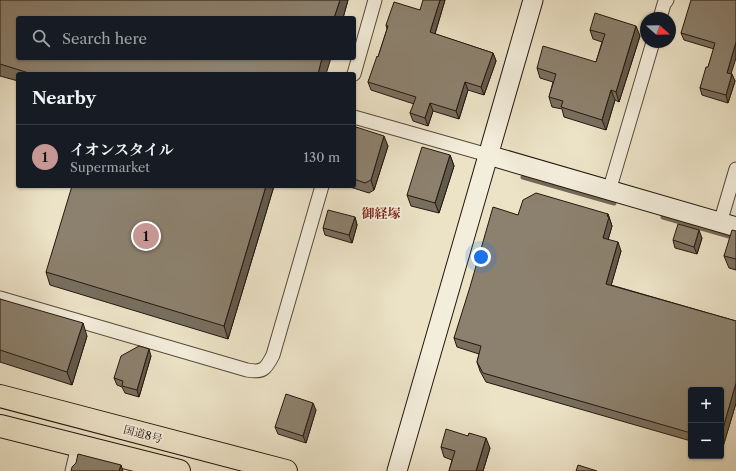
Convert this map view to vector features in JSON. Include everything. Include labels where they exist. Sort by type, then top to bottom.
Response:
[{"type":"highway","name":"国道8号","points":[[0,396],[286,471]]},
{"type":"highway","points":[[0,426],[179,471]]},
{"type":"street","points":[[355,72],[375,0]]},
{"type":"street","points":[[397,471],[533,0]]},
{"type":"street","points":[[662,12],[667,0]]},
{"type":"street","points":[[609,191],[651,48]]},
{"type":"street","points":[[356,118],[728,225],[736,169]]},
{"type":"street","points":[[0,298],[247,370],[263,370],[273,355],[321,188]]},
{"type":"street","points":[[72,471],[78,446]]},
{"type":"building","points":[[0,0],[340,0],[335,16],[16,16],[16,60],[322,60],[318,72],[26,72],[0,64]]},
{"type":"building","points":[[423,0],[440,0],[430,32],[493,53],[481,87],[465,82],[456,111],[430,103],[425,118],[410,113],[416,97],[368,82],[377,56],[378,57],[388,26],[386,25],[394,2],[420,10]]},
{"type":"building","points":[[691,0],[736,0],[736,42],[727,73],[732,74],[726,95],[700,88],[715,43],[681,33]]},
{"type":"building","points":[[595,13],[636,26],[616,92],[611,90],[602,120],[561,107],[563,101],[549,97],[556,74],[537,68],[543,46],[596,62],[605,34],[590,30]]},
{"type":"building","points":[[356,127],[384,136],[371,180],[365,183],[356,180]]},
{"type":"building","points":[[422,147],[450,155],[435,203],[407,195]]},
{"type":"building","points":[[71,188],[265,188],[224,326],[46,272]]},
{"type":"building","points":[[536,193],[608,214],[607,216],[609,217],[603,238],[618,242],[606,284],[736,321],[736,383],[724,425],[724,387],[688,387],[688,432],[483,373],[477,362],[481,346],[454,338],[493,207],[518,215],[523,200]]},
{"type":"building","points":[[328,210],[355,217],[349,235],[323,228]]},
{"type":"building","points":[[678,224],[699,230],[694,247],[673,240]]},
{"type":"building","points":[[732,230],[736,231],[736,259],[724,256]]},
{"type":"building","points":[[0,299],[83,323],[67,372],[0,350]]},
{"type":"building","points":[[139,346],[149,349],[137,390],[122,386],[123,381],[114,378],[121,356]]},
{"type":"building","points":[[286,394],[313,403],[303,436],[275,427]]},
{"type":"building","points":[[446,429],[468,436],[469,433],[486,438],[476,471],[449,471],[455,451],[441,447]]},
{"type":"building","points":[[78,454],[121,465],[119,471],[71,471],[72,467],[76,463]]},
{"type":"building","points":[[578,465],[597,471],[576,471]]},
{"type":"waterway","points":[[523,177],[614,203]]},
{"type":"waterway","points":[[663,217],[736,238]]},
{"type":"place","name":"イオンスタイル","points":[[146,236]]},
{"type":"district","name":"御経塚","points":[[381,213]]}]
